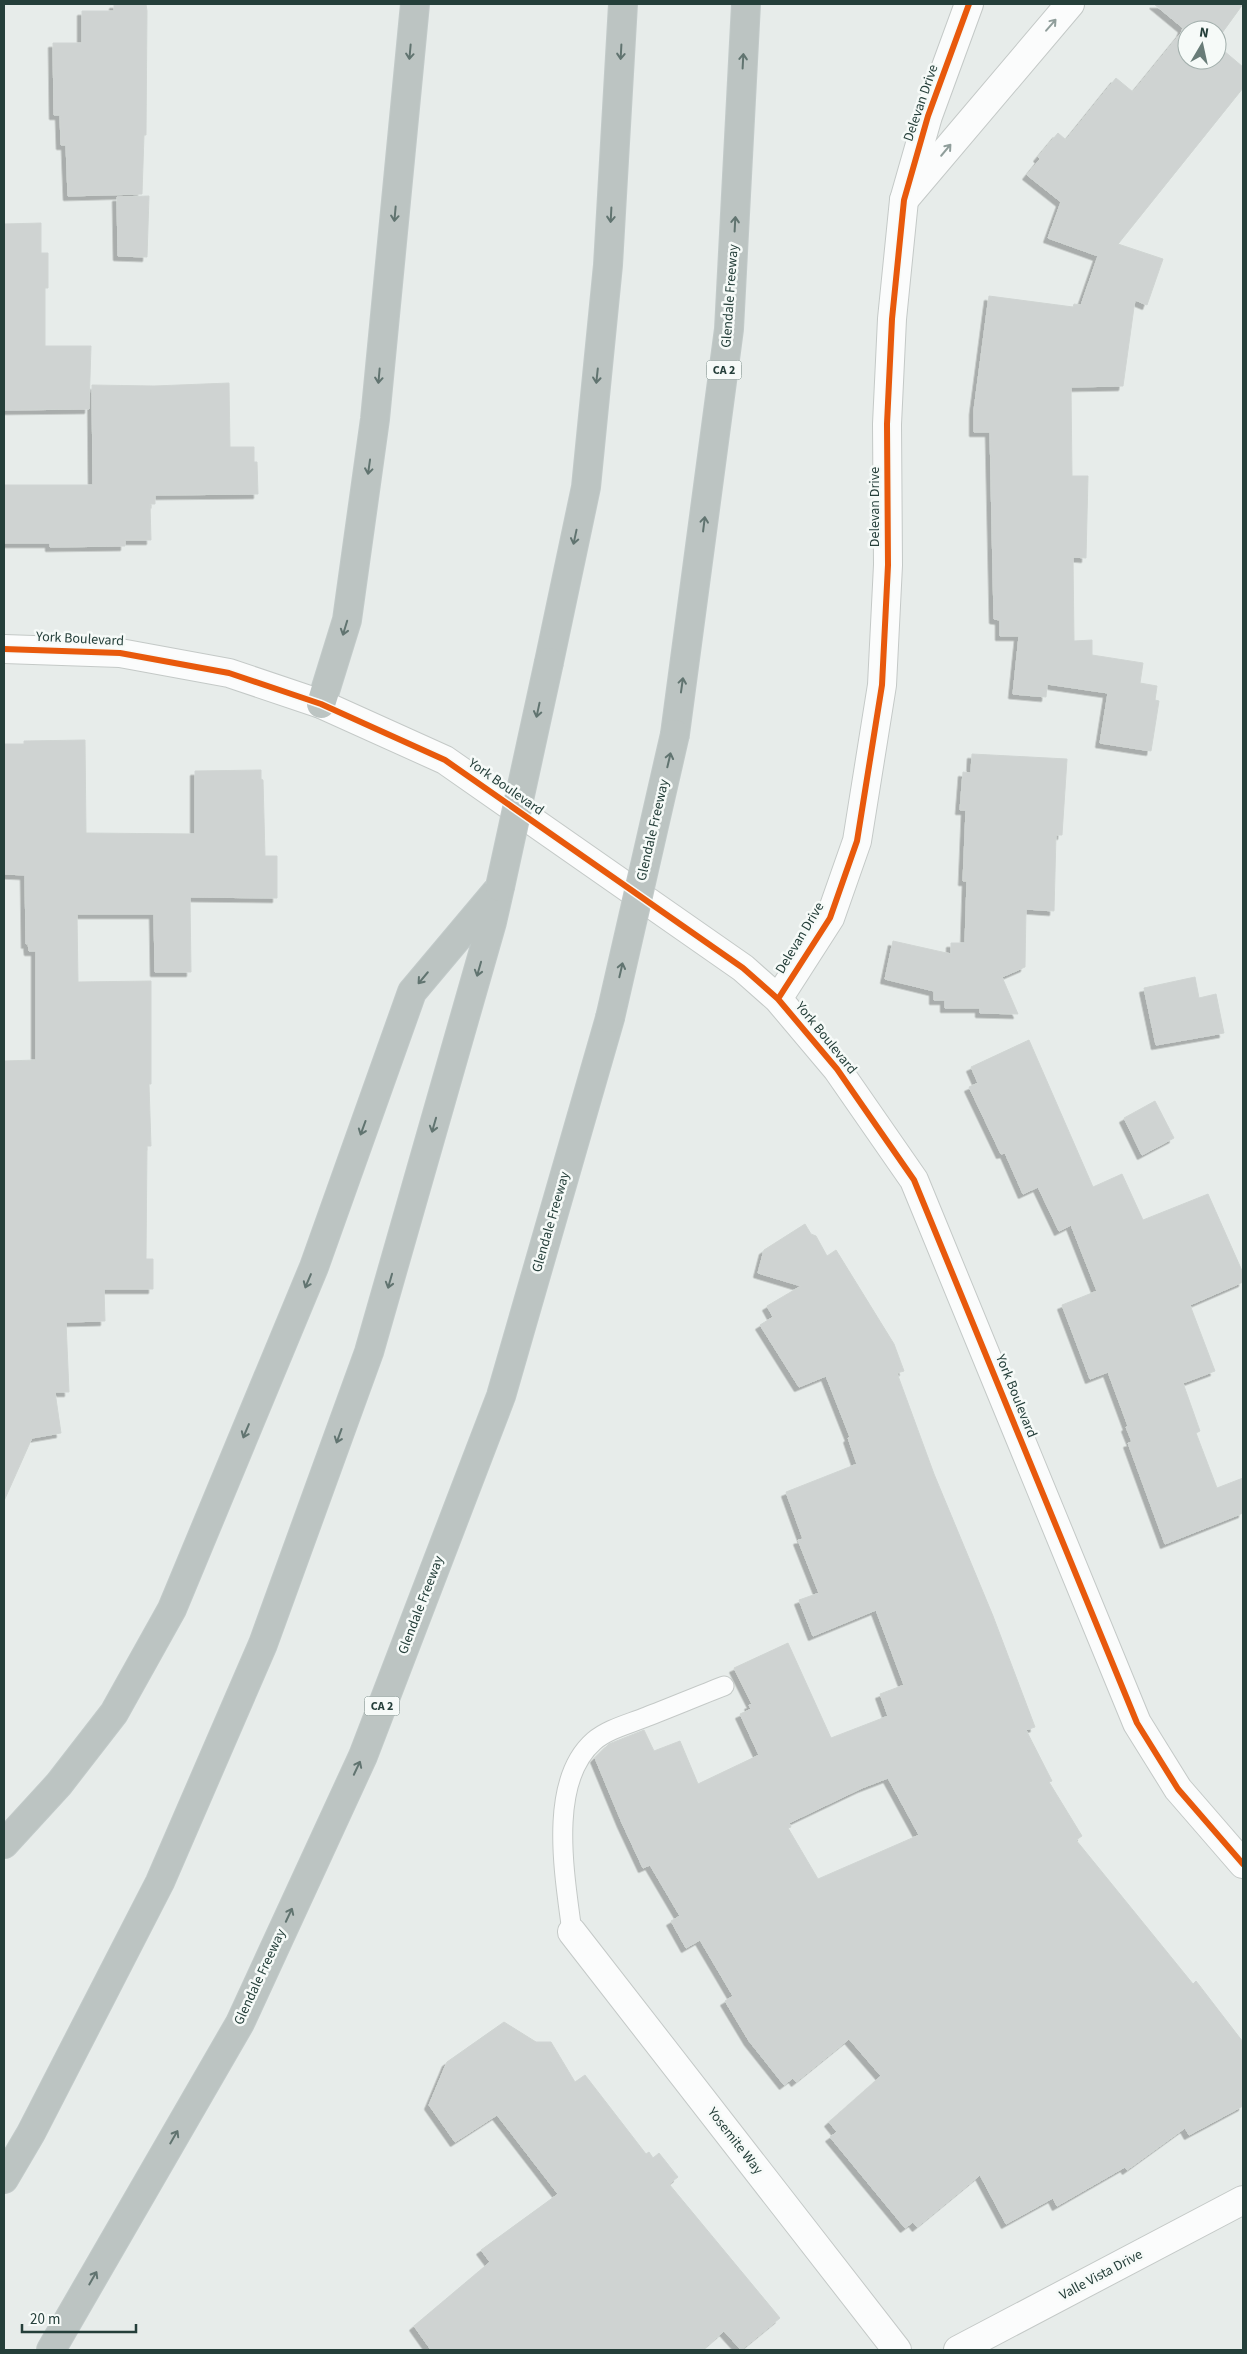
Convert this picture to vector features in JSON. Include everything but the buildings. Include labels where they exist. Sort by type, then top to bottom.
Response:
[{"type":"highway","points":[[321,704],[347,620],[375,419],[415,4]]},
{"type":"highway","points":[[4,2179],[31,2133],[160,1882],[263,1644],[370,1352],[485,918],[500,887],[586,487],[608,265],[623,4]]},
{"type":"highway","name":"Glendale Freeway","points":[[51,2350],[240,2023],[363,1756],[501,1396],[610,1018],[675,734],[729,329],[746,4]]},
{"type":"highway","points":[[4,1844],[59,1784],[114,1712],[172,1609],[314,1267],[412,992],[485,918]]},
{"type":"street","name":"Delevan Drive","points":[[778,999],[830,918],[857,841],[882,685],[888,565],[887,424],[892,319],[904,200],[928,116],[969,4]]},
{"type":"street","points":[[904,200],[1070,4]]},
{"type":"street","name":"York Boulevard","points":[[4,650],[120,653],[229,673],[321,704],[445,760],[743,968],[778,999],[837,1069],[914,1180],[1137,1722],[1178,1789],[1243,1864]]},
{"type":"street","name":"Yosemite Way","points":[[572,1932],[897,2350]]},
{"type":"street","name":"Valle Vista Drive","points":[[958,2350],[1243,2200]]},
{"type":"lane","points":[[572,1932],[564,1869],[562,1826],[567,1786],[583,1754],[595,1741],[615,1730],[724,1686]]},
{"type":"cycle path","points":[[778,999],[830,918],[857,841],[882,685],[888,565],[887,424],[892,319],[904,200],[928,116],[969,4]]},
{"type":"cycle path","points":[[4,649],[120,653],[229,673],[321,704],[445,760],[743,968],[778,999],[837,1069],[914,1180],[1137,1723],[1178,1789],[1243,1864]]}]
